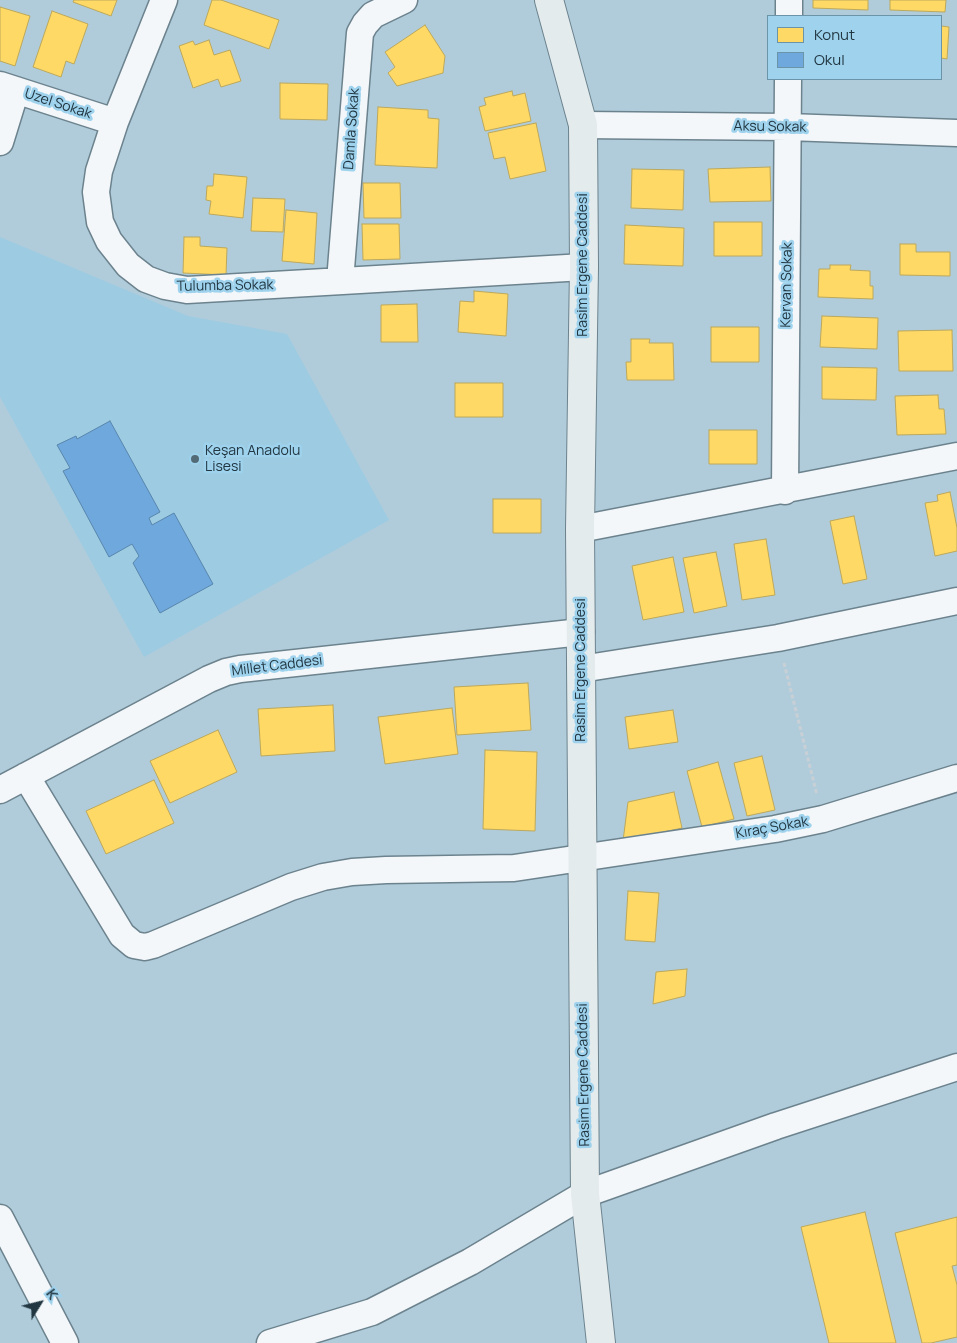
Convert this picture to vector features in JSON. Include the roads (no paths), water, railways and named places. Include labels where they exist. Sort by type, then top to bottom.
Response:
[{"type":"main road","name":"Rasim Ergene Caddesi","points":[[549,0],[584,125],[580,529],[585,1194],[601,1343]]},
{"type":"street","name":"Tulumba Sokak","points":[[164,0],[115,122],[97,182],[96,202],[100,222],[109,241],[121,258],[137,273],[156,283],[187,290],[584,267]]},
{"type":"street","name":"Damla Sokak","points":[[340,281],[360,33],[373,15],[404,0]]},
{"type":"street","points":[[789,0],[789,15]]},
{"type":"street","name":"Kervan Sokak","points":[[784,491],[788,80]]},
{"type":"street","name":"Uzel Sokak","points":[[8,88],[115,122]]},
{"type":"street","points":[[0,142],[8,88]]},
{"type":"street","name":"Aksu Sokak","points":[[584,125],[788,127],[957,133]]},
{"type":"street","points":[[580,529],[957,456]]},
{"type":"street","points":[[581,669],[778,638],[957,601]]},
{"type":"street","name":"Millet Caddesi","points":[[0,790],[209,679],[226,672],[582,632]]},
{"type":"street","name":"Kıraç Sokak","points":[[26,776],[122,935],[134,945],[145,947],[154,945],[291,887],[324,877],[352,872],[386,870],[514,868],[776,829],[823,819],[957,778]]},
{"type":"street","points":[[270,1343],[372,1312],[470,1262],[585,1194],[776,1126],[957,1067]]},
{"type":"street","points":[[0,1218],[65,1343]]},
{"type":"place","name":"Keşan Anadolu Lisesi","points":[[195,459]]}]
